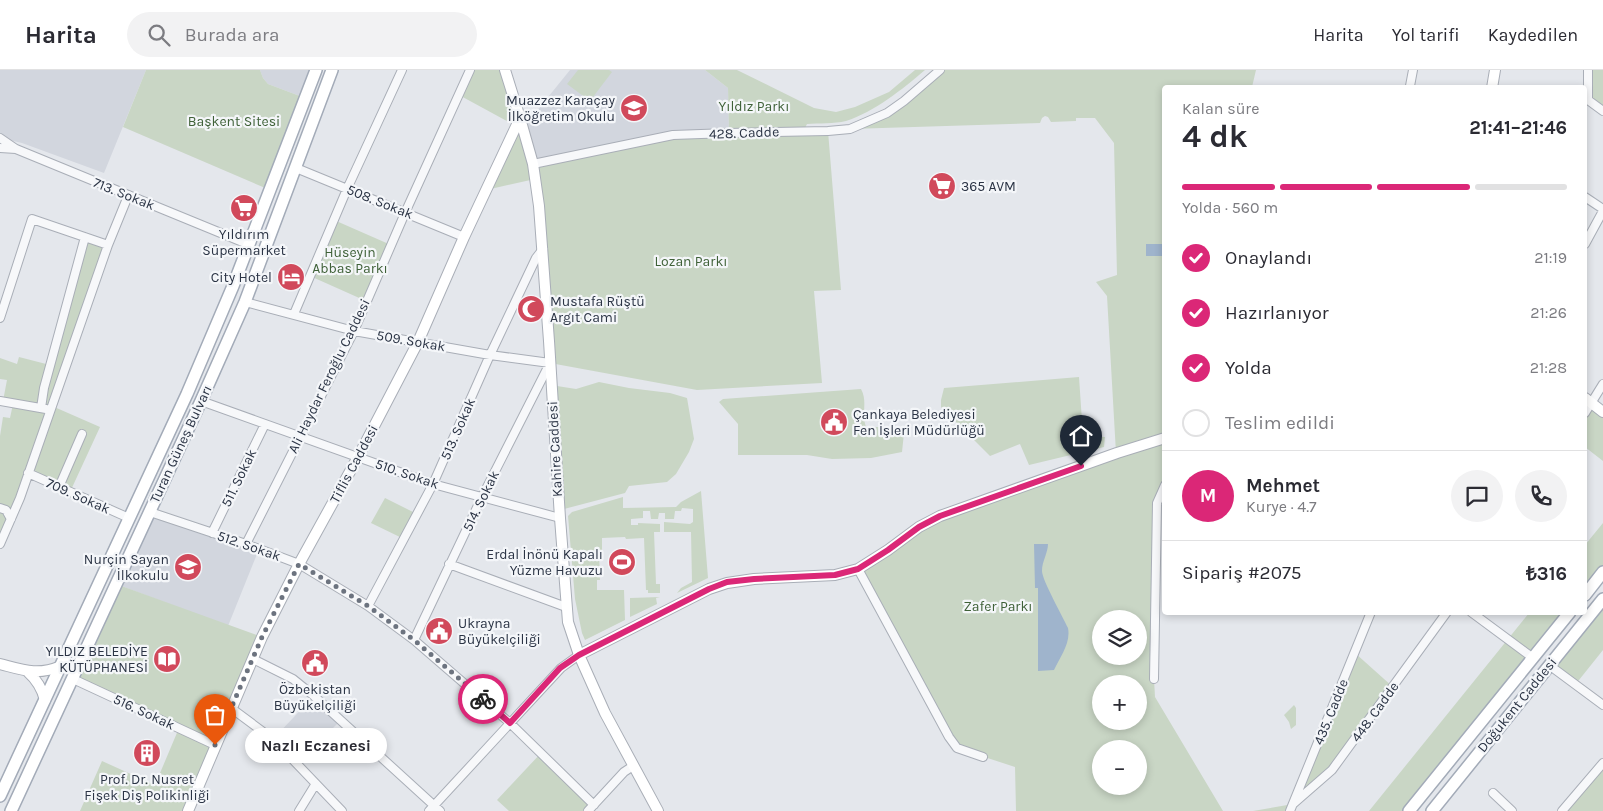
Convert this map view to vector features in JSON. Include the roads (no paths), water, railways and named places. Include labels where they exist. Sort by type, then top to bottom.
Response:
[{"type":"main road","name":"Turan Güneş Bulvarı","points":[[0,796],[187,394],[250,244],[316,70]]},
{"type":"main road","name":"Turan Güneş Bulvarı","points":[[11,811],[245,302],[332,70]]},
{"type":"main road","points":[[1587,592],[1603,572]]},
{"type":"main road","name":"Doğukent Caddesi","points":[[1432,811],[1603,599]]},
{"type":"main road","name":"Doğukent Caddesi","points":[[1408,811],[1568,615]]},
{"type":"street","points":[[294,314],[347,189],[402,70]]},
{"type":"street","name":"Ali Haydar Feroğlu Caddesi","points":[[246,544],[354,330],[470,70]]},
{"type":"street","name":"Kahire Caddesi","points":[[505,70],[533,164],[543,249],[566,607],[570,628],[579,655],[605,712],[658,811]]},
{"type":"street","name":"428. Cadde","points":[[533,164],[673,135],[850,129],[887,112],[904,101],[940,70]]},
{"type":"street","points":[[1410,85],[1413,70]]},
{"type":"street","points":[[1588,70],[1588,100],[1603,111]]},
{"type":"street","points":[[1492,85],[1494,71]]},
{"type":"street","name":"Tiflis Caddesi","points":[[188,811],[253,659],[299,564],[418,342],[464,237],[520,118]]},
{"type":"street","name":"713. Sokak","points":[[0,138],[16,149],[250,244]]},
{"type":"street","points":[[0,148],[16,149]]},
{"type":"street","name":"508. Sokak","points":[[296,168],[464,237]]},
{"type":"street","points":[[0,544],[20,498],[108,245],[128,196]]},
{"type":"street","points":[[1587,198],[1603,210],[1587,240]]},
{"type":"street","points":[[0,318],[32,219],[108,245]]},
{"type":"street","points":[[41,408],[50,365],[85,237]]},
{"type":"street","name":"513. Sokak","points":[[368,606],[434,484],[490,356],[536,258],[543,249]]},
{"type":"street","name":"509. Sokak","points":[[245,302],[354,330],[490,356],[550,363]]},
{"type":"street","name":"514. Sokak","points":[[414,640],[449,564],[550,363]]},
{"type":"street","points":[[50,365],[57,369],[65,370]]},
{"type":"street","points":[[1603,384],[1588,400],[1603,412]]},
{"type":"street","points":[[0,401],[50,410]]},
{"type":"street","name":"510. Sokak","points":[[201,401],[434,484],[560,518]]},
{"type":"street","name":"511. Sokak","points":[[212,533],[265,424]]},
{"type":"street","points":[[59,487],[82,434]]},
{"type":"street","points":[[253,659],[293,679],[307,690],[434,809],[560,668],[579,655],[709,589],[727,582],[835,575],[858,569],[919,527],[940,516],[1116,453],[1162,439]]},
{"type":"street","name":"709. Sokak","points":[[28,473],[129,518]]},
{"type":"street","points":[[1154,679],[1157,503],[1162,492]]},
{"type":"street","points":[[0,508],[6,510],[11,520]]},
{"type":"street","name":"512. Sokak","points":[[150,512],[299,564],[368,606],[414,640],[510,723],[591,808]]},
{"type":"street","points":[[449,564],[566,607]]},
{"type":"street","points":[[858,569],[949,737],[957,748],[983,757]]},
{"type":"street","name":"435. Cadde","points":[[1292,808],[1370,615]]},
{"type":"street","name":"448. Cadde","points":[[1292,808],[1332,770],[1446,615]]},
{"type":"street","points":[[1475,615],[1533,658]]},
{"type":"street","points":[[0,664],[28,672],[47,671],[60,666]]},
{"type":"street","points":[[1549,665],[1603,705]]},
{"type":"street","points":[[28,672],[39,684],[43,691],[44,700]]},
{"type":"street","name":"516. Sokak","points":[[73,679],[215,745]]},
{"type":"street","points":[[231,708],[274,740],[315,785],[342,811]]},
{"type":"street","points":[[1562,811],[1603,762]]},
{"type":"street","points":[[591,808],[624,772],[633,766]]},
{"type":"street","points":[[299,811],[315,785]]},
{"type":"street","points":[[1493,794],[1512,811]]},
{"type":"water","points":[[1146,244],[1162,244],[1162,256],[1146,256]]},
{"type":"water","points":[[1034,544],[1048,544],[1042,567],[1043,576],[1068,628],[1069,634],[1062,655],[1054,670],[1038,671],[1038,588],[1035,588]]},
{"type":"place","name":"Muazzez Karaçay İlköğretim Okulu","points":[[634,108]]},
{"type":"place","name":"365 AVM","points":[[942,186]]},
{"type":"place","name":"Yıldırım Süpermarket","points":[[244,208]]},
{"type":"place","name":"City Hotel","points":[[291,277]]},
{"type":"place","name":"Mustafa Rüştü Argıt Cami","points":[[531,309]]},
{"type":"place","name":"Çankaya Belediyesi Fen İşleri Müdürlüğü","points":[[834,422]]},
{"type":"place","name":"Erdal İnönü Kapalı Yüzme Havuzu","points":[[622,562]]},
{"type":"place","name":"Nurçin Sayan İlkokulu","points":[[188,567]]},
{"type":"place","name":"Ukrayna Büyükelçiliği","points":[[439,631]]},
{"type":"place","name":"YILDIZ BELEDİYE KÜTÜPHANESİ","points":[[167,659]]},
{"type":"place","name":"Özbekistan Büyükelçiliği","points":[[315,663]]},
{"type":"place","name":"Nazlı Eczanesi","points":[[215,745]]},
{"type":"place","name":"Prof. Dr. Nusret Fişek Diş Polikinliği","points":[[147,753]]},
{"type":"park label","name":"Yıldız Parkı","points":[[754,106]]},
{"type":"park label","name":"Başkent Sitesi","points":[[234,121]]},
{"type":"park label","name":"Hüseyin Abbas Parkı","points":[[350,260]]},
{"type":"park label","name":"Lozan Parkı","points":[[691,261]]},
{"type":"park label","name":"Zafer Parkı","points":[[998,606]]}]
